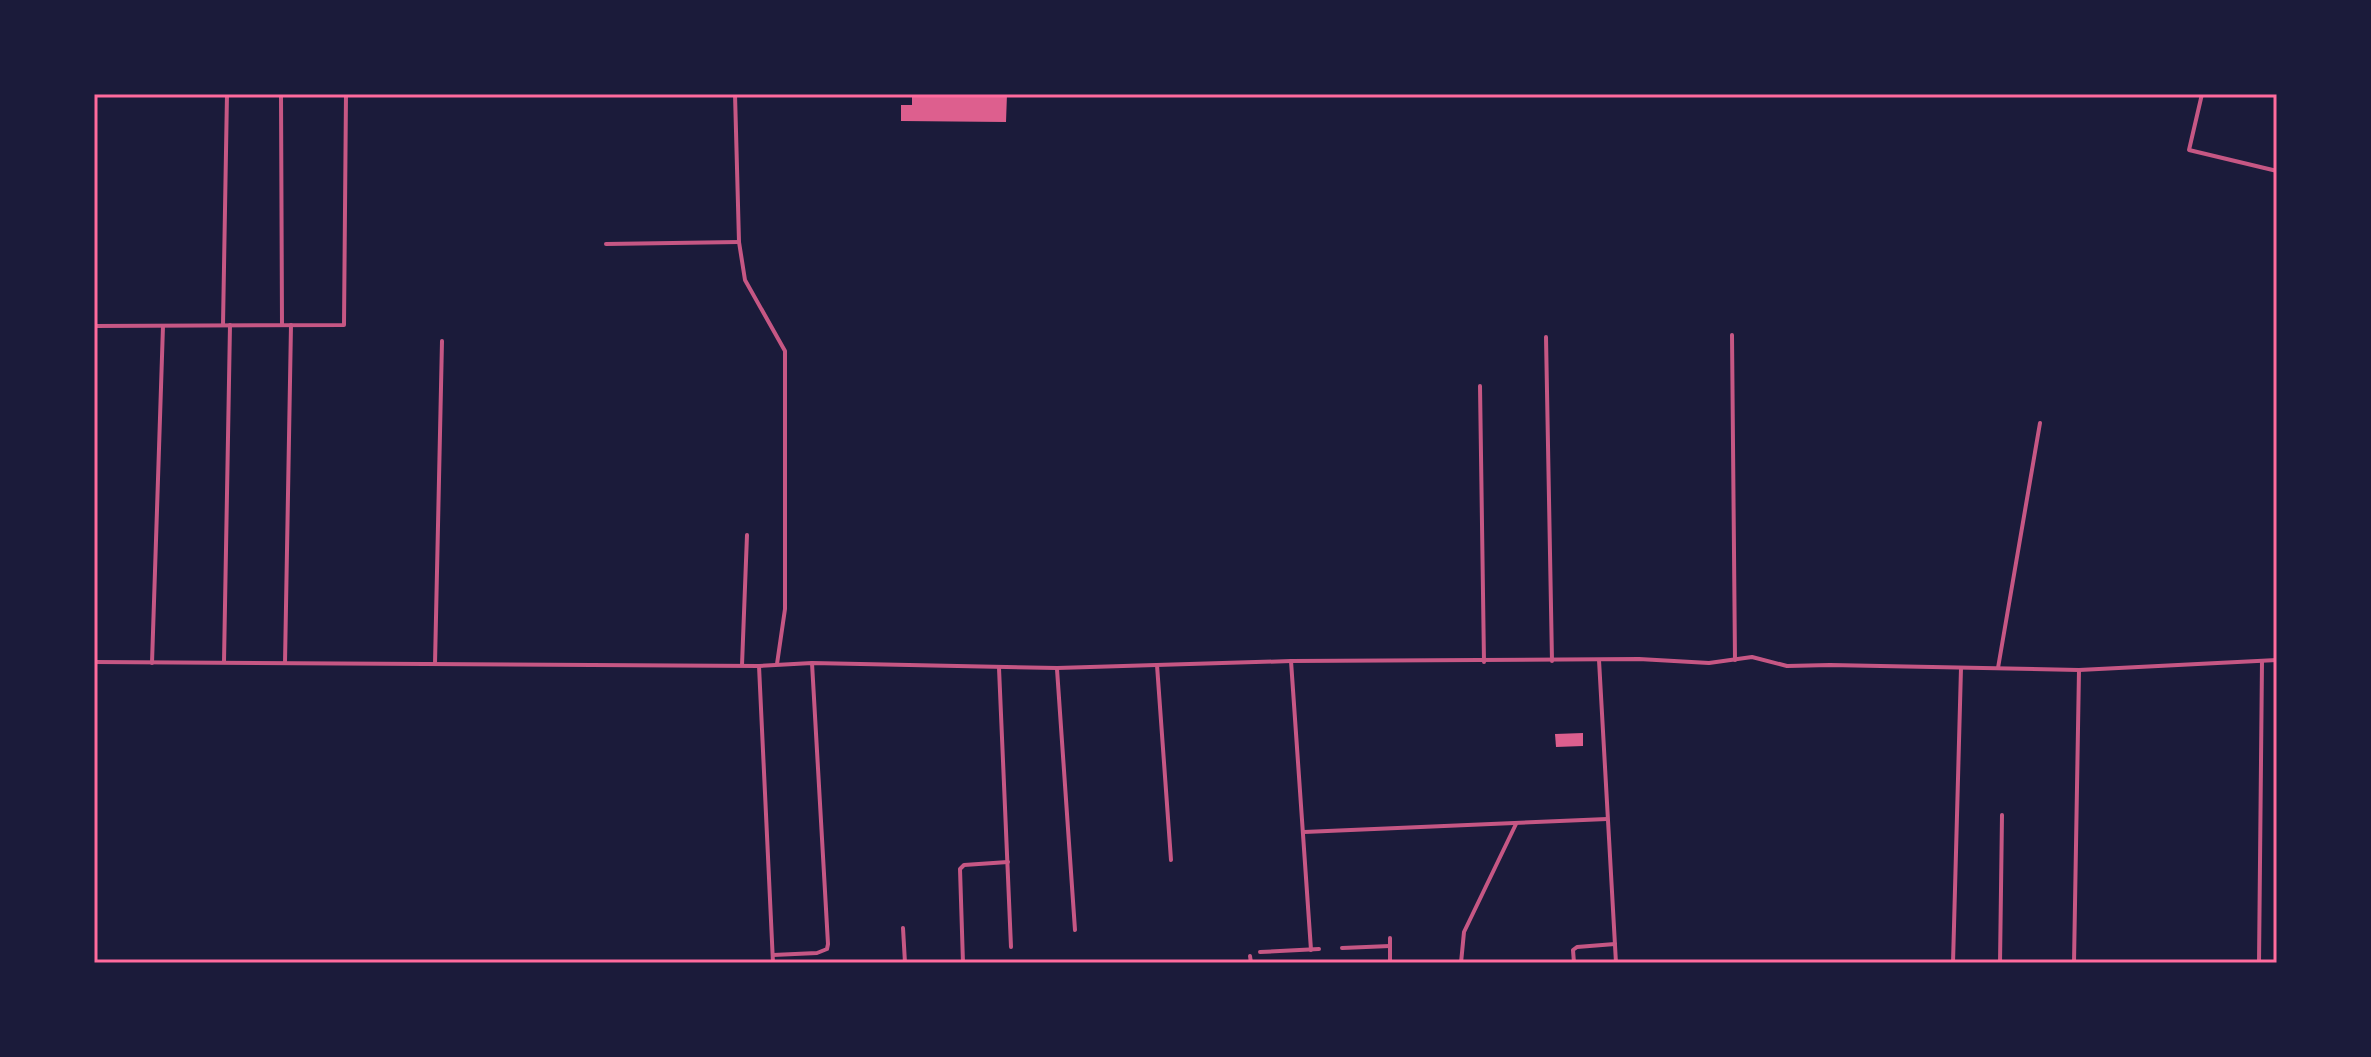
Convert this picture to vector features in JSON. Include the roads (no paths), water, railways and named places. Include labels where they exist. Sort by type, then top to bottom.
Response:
[{"type":"street","points":[[223,325],[227,94]]},
{"type":"street","points":[[281,94],[282,324]]},
{"type":"street","points":[[94,326],[344,325],[346,94]]},
{"type":"street","points":[[735,94],[739,242],[745,280],[785,351],[785,609],[777,664]]},
{"type":"street","points":[[2202,94],[2189,150],[2277,171]]},
{"type":"street","points":[[606,244],[739,242]]},
{"type":"street","points":[[224,663],[230,325]]},
{"type":"street","points":[[285,663],[291,325]]},
{"type":"street","points":[[152,663],[163,326]]},
{"type":"street","points":[[1732,335],[1735,660]]},
{"type":"street","points":[[1546,337],[1552,661]]},
{"type":"street","points":[[435,664],[442,341]]},
{"type":"street","points":[[1480,386],[1484,662]]},
{"type":"street","points":[[1998,668],[2040,423]]},
{"type":"street","points":[[742,665],[747,535]]},
{"type":"street","points":[[94,662],[759,666],[812,663],[1057,668],[1291,661],[1599,660],[1709,663],[1757,657],[1787,666],[2079,670],[2277,660]]},
{"type":"street","points":[[1599,660],[1616,963]]},
{"type":"street","points":[[1291,661],[1311,950]]},
{"type":"street","points":[[2259,963],[2262,661]]},
{"type":"street","points":[[773,955],[817,953],[827,949],[828,944],[812,663]]},
{"type":"street","points":[[1157,665],[1171,860]]},
{"type":"street","points":[[759,666],[773,963]]},
{"type":"street","points":[[999,668],[1011,947]]},
{"type":"street","points":[[1057,668],[1075,930]]},
{"type":"street","points":[[1953,963],[1961,668]]},
{"type":"street","points":[[2074,963],[2079,670]]},
{"type":"street","points":[[2000,963],[2002,815]]},
{"type":"street","points":[[1304,832],[1607,819]]},
{"type":"street","points":[[1461,963],[1464,932],[1516,824]]},
{"type":"street","points":[[963,963],[961,867],[1008,862]]},
{"type":"street","points":[[903,928],[905,963]]},
{"type":"street","points":[[1390,938],[1390,963]]},
{"type":"street","points":[[1574,963],[1573,950],[1577,947],[1615,944]]},
{"type":"street","points":[[1342,948],[1390,946]]},
{"type":"street","points":[[1260,952],[1319,949]]},
{"type":"street","points":[[1250,956],[1251,963]]}]
